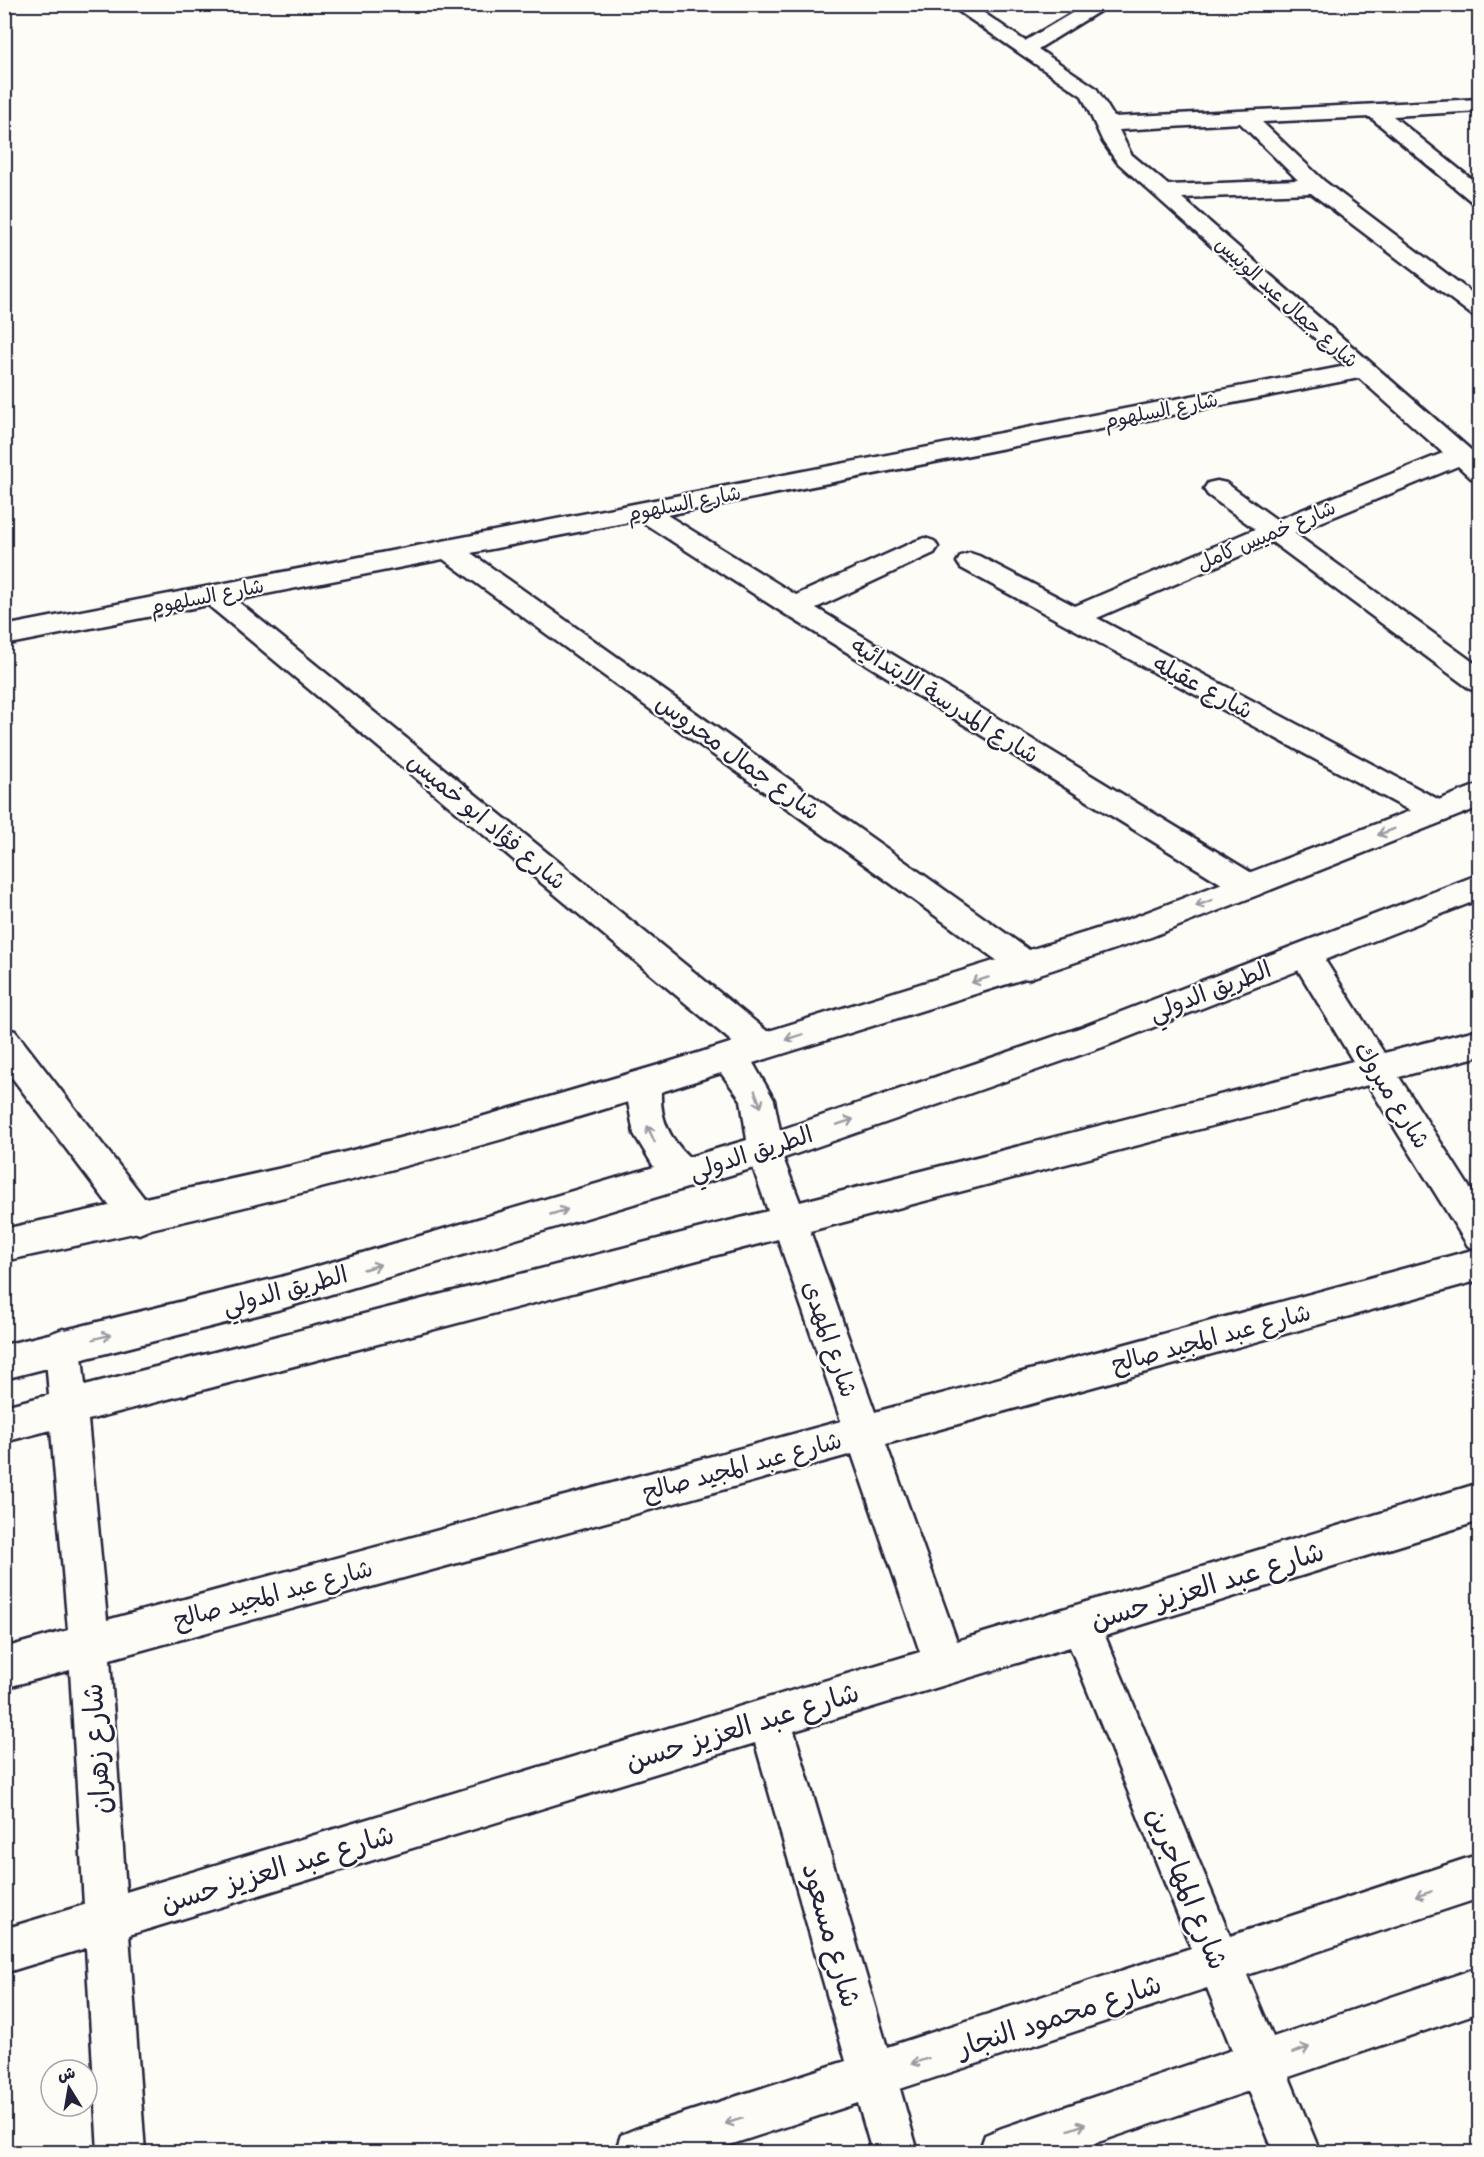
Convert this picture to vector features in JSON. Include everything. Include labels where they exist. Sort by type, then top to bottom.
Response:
[{"type":"street","name":"شارع جمال عبد الونيس","points":[[957,4],[1089,92],[1098,102],[1117,150],[1470,464]]},
{"type":"street","points":[[1024,49],[1102,4]]},
{"type":"street","points":[[1107,124],[1479,105]]},
{"type":"street","points":[[1375,111],[1479,197]]},
{"type":"street","points":[[1244,116],[1316,186],[1479,310]]},
{"type":"street","points":[[1162,192],[1316,186]]},
{"type":"street","name":"شارع السلهوم","points":[[4,636],[1364,370]]},
{"type":"street","name":"شارع خميس كامل","points":[[1073,618],[1274,531],[1470,464]]},
{"type":"street","points":[[1217,489],[1479,682]]},
{"type":"street","name":"شارع المدرسة الابتدائيه","points":[[643,511],[794,607],[1249,886]]},
{"type":"street","points":[[794,607],[925,547]]},
{"type":"street","name":"شارع جمال محروس","points":[[447,549],[1028,966]]},
{"type":"street","name":"شارع عقيله","points":[[970,562],[1437,812]]},
{"type":"street","name":"شارع فؤاد ابو خميس","points":[[213,595],[761,1046]]},
{"type":"street","points":[[4,1245],[139,1218],[459,1136],[728,1058],[1028,966],[1142,927],[1479,795]]},
{"type":"street","name":"الطريق الدولي","points":[[4,1362],[282,1293],[764,1150],[1092,1036],[1479,886]]},
{"type":"street","name":"شارع مبروك","points":[[1305,955],[1479,1235]]},
{"type":"street","points":[[4,1041],[139,1218]]},
{"type":"street","points":[[4,1424],[1479,1042]]},
{"type":"street","points":[[728,1058],[746,1076],[758,1097],[765,1120],[764,1150]]},
{"type":"street","points":[[645,1082],[643,1108],[649,1133],[663,1156],[684,1175]]},
{"type":"street","name":"شارع المهدى","points":[[764,1150],[945,1665]]},
{"type":"street","name":"شارع عبد المجيد صالح","points":[[4,1668],[1479,1264]]},
{"type":"street","name":"شارع زهران","points":[[63,1346],[89,1645],[121,2152]]},
{"type":"street","name":"شارع عبد العزيز حسن","points":[[4,1950],[1479,1502]]},
{"type":"street","name":"شارع المهاجرين","points":[[1080,1623],[1297,2152]]},
{"type":"street","name":"شارع مسعود","points":[[768,1718],[895,2152]]},
{"type":"street","name":"شارع محمود النجار","points":[[638,2152],[873,2077],[1479,1876]]},
{"type":"street","points":[[1002,2152],[1479,1989]]}]
